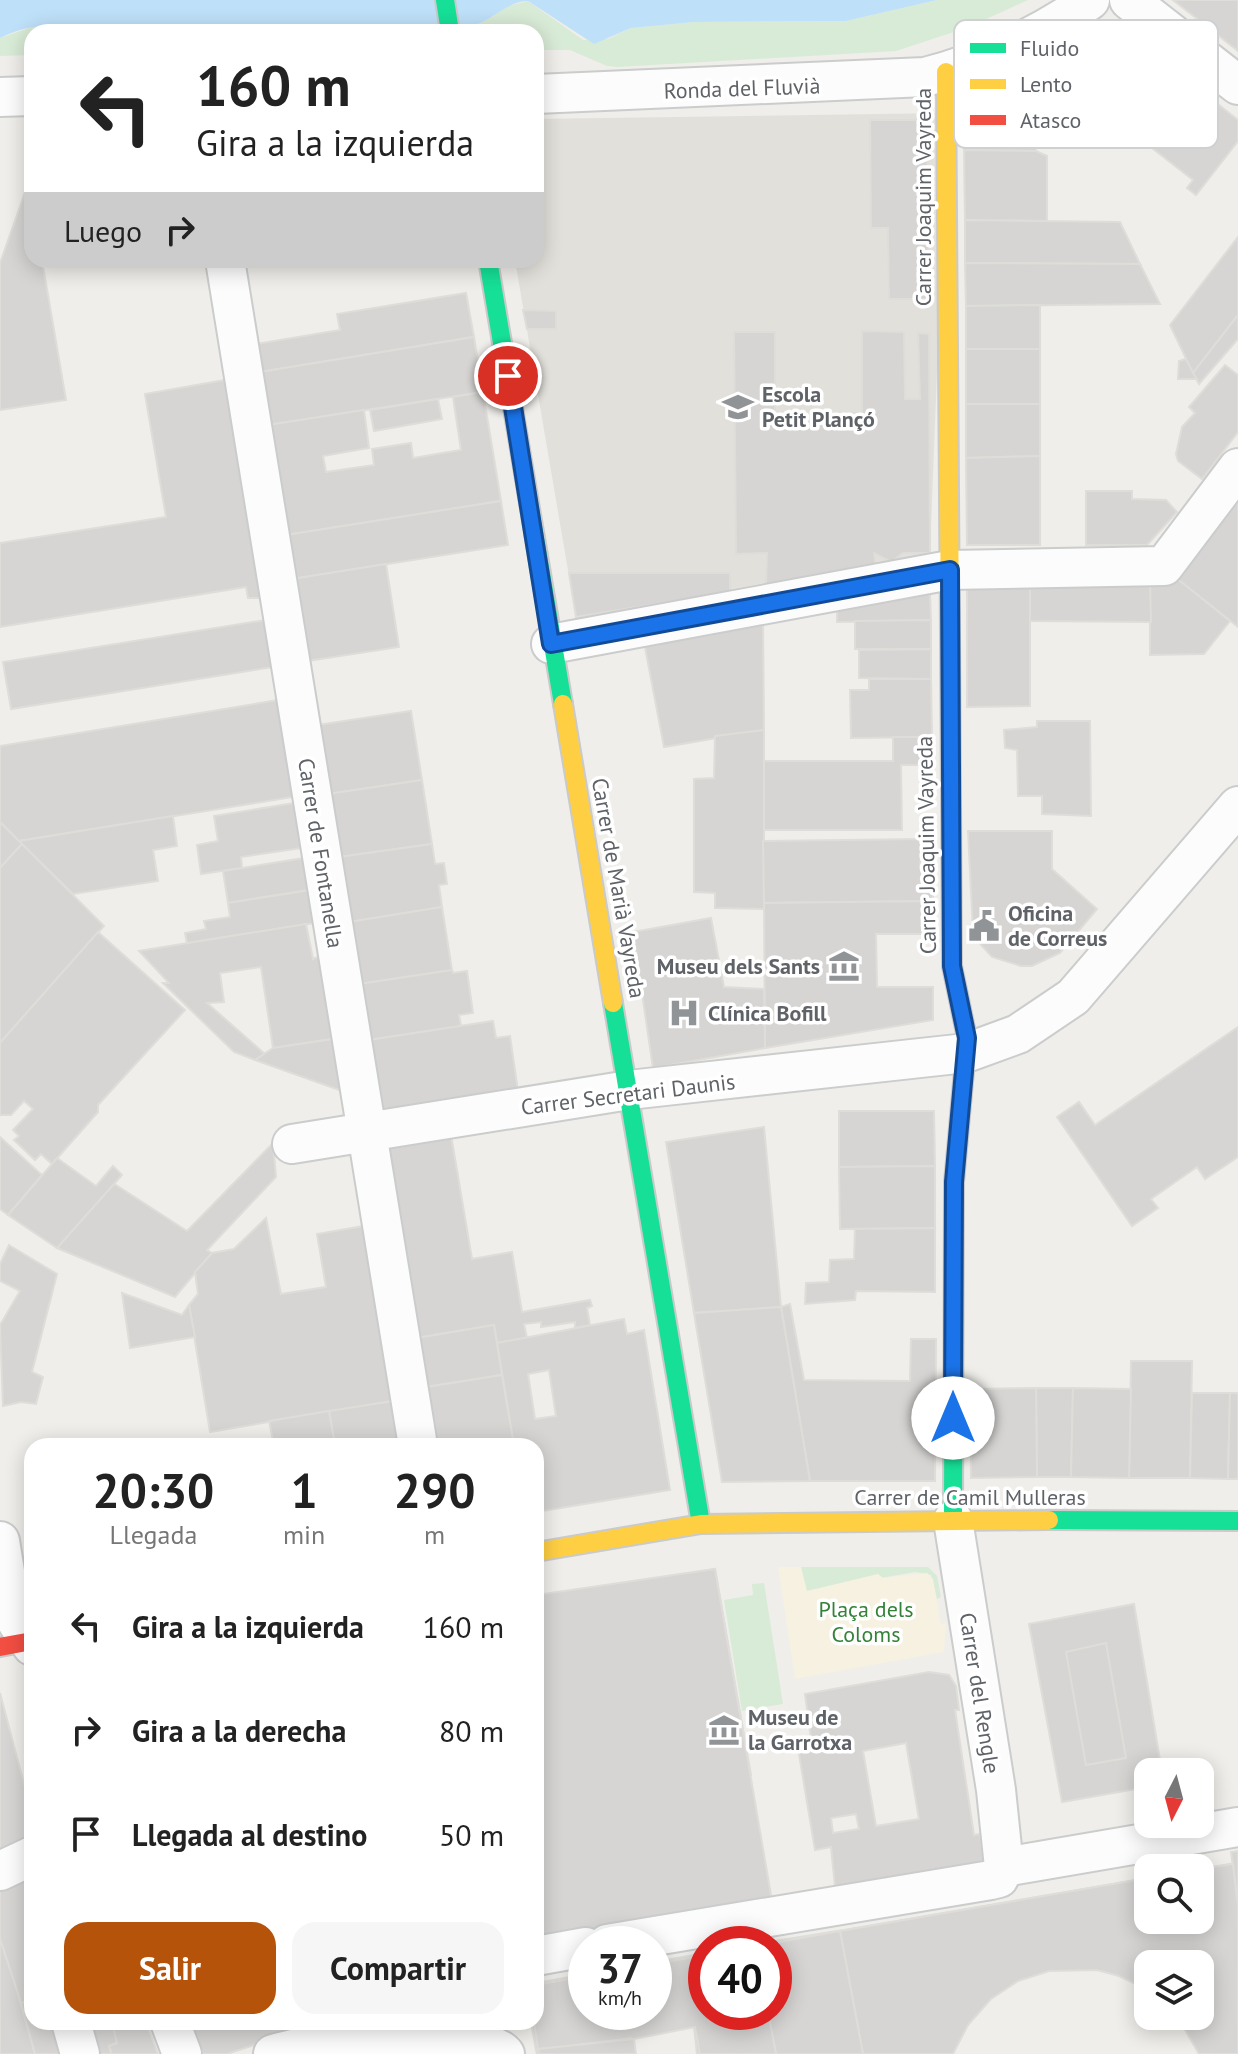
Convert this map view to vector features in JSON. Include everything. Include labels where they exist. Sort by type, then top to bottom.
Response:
[{"type":"main road","points":[[445,0],[449,24]]},
{"type":"main road","name":"Carrer Joaquim Vayreda","points":[[946,72],[952,966],[966,1021],[954,1182],[953,1520]]},
{"type":"main road","name":"Carrer de Marià Vayreda","points":[[489,268],[701,1524]]},
{"type":"main road","name":"Carrer de Camil Mulleras","points":[[544,1551],[701,1524],[953,1520],[1238,1521]]},
{"type":"street","name":"Ronda del Fluvià","points":[[1057,20],[1090,0]]},
{"type":"street","points":[[1129,0],[1155,20]]},
{"type":"street","name":"Ronda del Fluvià","points":[[544,94],[885,82],[954,68]]},
{"type":"street","points":[[1218,69],[1238,85]]},
{"type":"street","points":[[0,97],[24,96]]},
{"type":"street","name":"Carrer de Fontanella","points":[[226,268],[417,1438]]},
{"type":"street","points":[[551,644],[950,570],[1164,566],[1238,468]]},
{"type":"street","name":"Carrer Secretari Daunis","points":[[292,1144],[629,1090],[966,1053],[1018,1034],[1073,997],[1238,806]]},
{"type":"street","name":"Carrer del Rengle","points":[[953,1520],[996,1790],[1004,1867]]},
{"type":"street","points":[[0,1541],[12,1614],[24,1644]]},
{"type":"street","points":[[672,1933],[991,1880],[999,1878],[1004,1867],[1238,1827]]},
{"type":"street","points":[[544,1955],[568,1950]]},
{"type":"street","points":[[73,2030],[80,2054]]},
{"type":"street","points":[[173,2030],[182,2054]]},
{"type":"street","points":[[273,2054],[342,2039],[381,2037],[487,2044],[507,2054],[508,2030]]},
{"type":"shaded area","name":"Escola Petit Plançó","points":[[947,113],[930,553],[576,617],[516,268],[544,268],[544,119]]},
{"type":"green space","points":[[937,0],[1028,0],[984,20],[954,20],[954,32],[896,51],[617,67],[607,66],[570,50],[544,50],[544,24],[453,24],[492,17],[504,7],[528,1],[583,40],[608,39],[631,28],[694,22],[846,21]]},
{"type":"green space","points":[[24,30],[24,55],[0,56],[0,38]]},
{"type":"green space","points":[[801,1567],[928,1567],[937,1576],[941,1597],[937,1599],[931,1575],[915,1572],[806,1591]]},
{"type":"green space","points":[[764,1583],[783,1704],[742,1711],[724,1600],[753,1595],[752,1584]]},
{"type":"sand","points":[[778,1567],[801,1567],[807,1591],[878,1574],[883,1578],[927,1573],[933,1579],[941,1624],[946,1623],[944,1652],[795,1679]]},
{"type":"water","points":[[0,0],[937,0],[846,21],[694,22],[631,28],[594,44],[528,1],[512,5],[476,24],[24,24],[24,29],[0,38]]},
{"type":"building","points":[[1173,0],[1238,0],[1238,51],[1218,35],[1218,20],[1198,20]]},
{"type":"building","points":[[1218,104],[1238,120],[1238,141],[1196,195],[1187,188],[1193,180],[1152,148],[1218,148]]},
{"type":"building","points":[[870,120],[927,120],[929,299],[889,299],[888,228],[871,228]]},
{"type":"building","points":[[1036,148],[1036,151],[964,150]]},
{"type":"building","points":[[964,150],[1036,151],[1047,156],[1047,221],[965,220]]},
{"type":"building","points":[[24,195],[24,268],[43,268],[66,400],[0,410],[0,263]]},
{"type":"building","points":[[965,220],[1120,222],[1140,264],[965,263]]},
{"type":"building","points":[[1238,237],[1238,315],[1193,373],[1170,325]]},
{"type":"building","points":[[965,263],[1140,264],[1160,304],[966,306]]},
{"type":"building","points":[[466,293],[474,337],[260,372],[256,344],[340,330],[337,314]]},
{"type":"building","points":[[1040,305],[1040,349],[966,349],[966,306]]},
{"type":"building","points":[[523,310],[556,311],[556,329],[527,329]]},
{"type":"building","points":[[1238,315],[1238,339],[1199,384],[1193,373]]},
{"type":"building","points":[[862,331],[904,332],[905,399],[920,399],[918,333],[929,334],[930,553],[903,553],[891,562],[874,553],[876,569],[766,586],[767,553],[736,554],[734,332],[775,332],[775,414],[862,413]]},
{"type":"building","points":[[474,337],[483,392],[268,425],[260,372]]},
{"type":"building","points":[[966,349],[1040,349],[1040,404],[966,404]]},
{"type":"building","points":[[1186,359],[1197,379],[1178,379],[1179,361]]},
{"type":"building","points":[[1225,365],[1238,375],[1238,432],[1202,479],[1178,461],[1176,454],[1182,427],[1195,413],[1189,407]]},
{"type":"building","points":[[225,380],[262,598],[248,598],[246,587],[0,627],[0,543],[166,517],[145,394]]},
{"type":"building","points":[[483,392],[501,501],[286,535],[268,425],[364,410],[369,448],[323,456],[326,472],[374,465],[372,449],[411,443],[413,458],[461,450],[453,397]]},
{"type":"building","points":[[438,399],[442,419],[374,431],[370,410]]},
{"type":"building","points":[[966,404],[1040,404],[1040,456],[966,458]]},
{"type":"building","points":[[1040,456],[1040,545],[967,545],[966,458]]},
{"type":"building","points":[[1086,491],[1132,491],[1132,499],[1166,500],[1177,512],[1147,545],[1086,545]]},
{"type":"building","points":[[1238,497],[1238,627],[1170,573]]},
{"type":"building","points":[[501,501],[508,545],[292,579],[286,535]]},
{"type":"building","points":[[386,564],[399,647],[307,661],[292,579]]},
{"type":"building","points":[[569,573],[730,573],[730,592],[576,617]]},
{"type":"building","points":[[1170,573],[1230,621],[1204,654],[1150,655],[1150,580]]},
{"type":"building","points":[[967,580],[1030,580],[1030,706],[967,707]]},
{"type":"building","points":[[1030,580],[1150,580],[1151,622],[1030,621]]},
{"type":"building","points":[[930,594],[931,620],[837,622],[837,605]]},
{"type":"building","points":[[266,620],[273,667],[11,709],[3,662]]},
{"type":"building","points":[[931,620],[931,649],[855,649],[855,621]]},
{"type":"building","points":[[763,623],[764,730],[664,747],[644,642]]},
{"type":"building","points":[[931,649],[931,679],[859,678],[859,650]]},
{"type":"building","points":[[869,679],[931,679],[932,737],[851,738],[850,690],[869,690]]},
{"type":"building","points":[[278,700],[293,797],[19,841],[0,822],[0,746]]},
{"type":"building","points":[[411,711],[422,780],[328,794],[317,725]]},
{"type":"building","points":[[1037,721],[1090,721],[1091,816],[1042,814],[1042,796],[1018,796],[1017,750],[1005,748],[1004,730],[1037,727]]},
{"type":"building","points":[[764,730],[764,909],[715,908],[715,893],[694,892],[694,779],[714,778],[715,736]]},
{"type":"building","points":[[893,737],[932,737],[932,765],[901,765],[902,830],[764,830],[764,761],[893,761]]},
{"type":"building","points":[[422,780],[432,844],[339,857],[328,794]]},
{"type":"building","points":[[295,803],[302,848],[241,857],[242,868],[201,874],[197,845],[218,841],[214,816]]},
{"type":"building","points":[[173,816],[177,846],[153,850],[158,881],[73,894],[19,841]]},
{"type":"building","points":[[0,822],[22,844],[0,868]]},
{"type":"building","points":[[968,831],[1052,831],[1052,869],[1097,909],[1060,953],[1032,966],[1021,966],[992,957],[981,945],[973,932]]},
{"type":"building","points":[[922,839],[920,866],[933,867],[933,901],[764,903],[763,841]]},
{"type":"building","points":[[22,844],[104,926],[0,1043],[0,868]]},
{"type":"building","points":[[432,844],[435,864],[444,863],[447,884],[439,885],[442,907],[349,922],[339,857]]},
{"type":"building","points":[[304,858],[310,890],[228,903],[223,871]]},
{"type":"building","points":[[310,890],[315,923],[187,943],[185,933],[206,929],[204,921],[230,917],[228,903]]},
{"type":"building","points":[[933,901],[932,934],[876,934],[877,987],[933,987],[933,1020],[765,1048],[764,903]]},
{"type":"building","points":[[442,907],[452,970],[359,984],[349,922]]},
{"type":"building","points":[[711,918],[724,987],[764,989],[765,1048],[653,1068],[633,932]]},
{"type":"building","points":[[306,924],[313,959],[320,956],[333,1039],[273,1048],[261,967],[220,973],[224,1002],[207,1003],[265,1054],[255,1060],[234,1052],[163,983],[169,983],[139,951]]},
{"type":"building","points":[[98,932],[185,1010],[98,1105],[98,1112],[52,1164],[41,1154],[35,1160],[14,1140],[19,1136],[13,1130],[33,1109],[24,1101],[11,1115],[0,1115],[0,1043]]},
{"type":"building","points":[[452,970],[453,973],[467,971],[473,1013],[459,1015],[461,1026],[369,1040],[359,984]]},
{"type":"building","points":[[493,1021],[496,1038],[510,1036],[518,1091],[380,1112],[369,1040]]},
{"type":"building","points":[[1238,1027],[1238,1157],[1205,1179],[1197,1167],[1151,1199],[1158,1208],[1132,1226],[1057,1117],[1079,1102],[1095,1125]]},
{"type":"building","points":[[333,1039],[342,1091],[255,1060],[273,1048]]},
{"type":"building","points":[[839,1111],[934,1111],[935,1166],[839,1167]]},
{"type":"building","points":[[764,1127],[781,1307],[694,1313],[666,1142]]},
{"type":"building","points":[[451,1135],[472,1259],[512,1252],[522,1312],[590,1300],[592,1306],[587,1308],[590,1325],[575,1328],[575,1322],[541,1327],[541,1322],[524,1324],[527,1338],[497,1343],[494,1325],[417,1338],[384,1147]]},
{"type":"building","points":[[0,1137],[42,1175],[8,1215],[0,1209]]},
{"type":"building","points":[[273,1143],[276,1177],[207,1250],[212,1253],[175,1297],[57,1248],[113,1183],[187,1231]]},
{"type":"building","points":[[57,1158],[96,1186],[113,1166],[122,1175],[57,1248],[8,1215]]},
{"type":"building","points":[[935,1166],[935,1228],[840,1229],[839,1167]]},
{"type":"building","points":[[266,1218],[281,1294],[326,1287],[317,1234],[364,1226],[393,1401],[210,1432],[189,1305],[198,1294],[195,1272],[212,1253],[234,1249]]},
{"type":"building","points":[[935,1228],[935,1292],[856,1291],[855,1300],[805,1304],[806,1283],[829,1282],[830,1260],[854,1259],[855,1229]]},
{"type":"building","points":[[9,1245],[57,1274],[32,1372],[43,1377],[36,1404],[21,1402],[3,1406],[0,1325],[20,1291],[0,1281],[0,1264]]},
{"type":"building","points":[[122,1293],[182,1315],[189,1305],[195,1337],[130,1348]]},
{"type":"building","points":[[790,1304],[804,1380],[910,1381],[911,1339],[936,1339],[935,1481],[810,1481],[781,1307]]},
{"type":"building","points":[[781,1307],[810,1481],[722,1482],[694,1313]]},
{"type":"building","points":[[624,1319],[627,1334],[644,1330],[670,1490],[544,1511],[544,1438],[513,1438],[497,1343]],"holes":[[[549,1370],[556,1416],[535,1419],[528,1374]]]},
{"type":"building","points":[[494,1325],[502,1375],[426,1387],[417,1338]]},
{"type":"building","points":[[1131,1361],[1192,1361],[1190,1478],[1129,1478]]},
{"type":"building","points":[[502,1375],[513,1438],[434,1438],[426,1387]]},
{"type":"building","points":[[1036,1388],[1073,1388],[1071,1477],[1037,1477]]},
{"type":"building","points":[[1036,1388],[1037,1477],[971,1478],[970,1389]]},
{"type":"building","points":[[1073,1388],[1131,1389],[1129,1478],[1071,1477]]},
{"type":"building","points":[[1192,1393],[1230,1393],[1228,1479],[1190,1478]]},
{"type":"building","points":[[1230,1393],[1238,1393],[1238,1479],[1228,1479]]},
{"type":"building","points":[[393,1401],[399,1438],[334,1438],[329,1411]]},
{"type":"building","points":[[329,1411],[334,1438],[272,1438],[269,1421]]},
{"type":"building","points":[[715,1569],[751,1775],[708,1778],[679,1618],[544,1639],[544,1602]]},
{"type":"building","points":[[715,1569],[772,1901],[617,1926],[568,1926],[568,1934],[544,1938],[544,1594]]},
{"type":"building","points":[[1134,1604],[1160,1758],[1134,1758],[1134,1789],[1062,1802],[1029,1624]]},
{"type":"building","points":[[1106,1643],[1126,1758],[1086,1765],[1066,1652]]},
{"type":"building","points":[[929,1672],[949,1675],[956,1686],[959,1710],[955,1710],[974,1835],[980,1834],[984,1863],[835,1887],[831,1847],[815,1850],[797,1742],[811,1739],[805,1694]],"holes":[[[906,1743],[919,1819],[876,1826],[863,1751]],[[856,1814],[859,1829],[833,1833],[831,1818]]]},
{"type":"building","points":[[0,1693],[24,1784],[24,1844],[0,1855]]},
{"type":"building","points":[[1238,1851],[1238,1907],[1231,1852]]},
{"type":"building","points":[[1230,1864],[1238,1919],[1238,2054],[1213,2054],[1202,2030],[1214,2030],[1214,1950],[1134,1950],[1134,1964],[1080,1952],[1031,1959],[1009,1966],[983,1982],[946,2023],[932,2054],[860,2054],[838,1931],[1134,1880],[1134,1934],[1214,1934],[1214,1867]]},
{"type":"building","points":[[1233,1864],[1238,1907],[1238,2054],[1199,2054],[1185,2030],[1214,2030],[1214,1950],[1134,1950],[1134,1983],[1097,1970],[1049,1971],[1018,1981],[991,1999],[968,2025],[953,2054],[863,2054],[840,1931],[1134,1880],[1134,1934],[1214,1934],[1214,1867]]},
{"type":"building","points":[[24,1876],[24,2002],[21,2003],[0,1939],[0,1887]]},
{"type":"building","points":[[838,1931],[860,2054],[774,2054],[769,2030],[792,2030],[792,1938]]},
{"type":"building","points":[[840,1931],[863,2054],[776,2054],[771,2030],[792,2030],[792,1940]]},
{"type":"building","points":[[0,1939],[24,2016],[24,2030],[28,2030],[35,2054],[0,2054]]},
{"type":"building","points":[[688,1956],[688,2027],[672,2029],[672,1959]]},
{"type":"building","points":[[688,1958],[688,2028],[634,2039],[538,2049],[535,2030],[544,2030],[544,1984],[568,1979],[568,2030],[672,2030],[672,1961]]},
{"type":"building","points":[[568,1977],[568,2030],[668,2030],[536,2050],[532,2030],[544,2030],[544,1982]]},
{"type":"building","points":[[28,2030],[68,2030],[75,2054],[35,2054]]},
{"type":"building","points":[[79,2030],[114,2030],[117,2043],[109,2046],[112,2054],[85,2054]]},
{"type":"building","points":[[114,2030],[149,2030],[158,2054],[112,2054],[109,2046],[117,2043]]},
{"type":"building","points":[[195,2030],[283,2030],[284,2035],[227,2054],[203,2054]]},
{"type":"building","points":[[283,2030],[316,2030],[317,2035],[285,2042]]},
{"type":"building","points":[[694,2030],[769,2030],[774,2054],[697,2054]]},
{"type":"building","points":[[696,2030],[771,2030],[776,2054],[700,2054]]},
{"type":"building","points":[[631,2038],[633,2054],[537,2054],[536,2050]]},
{"type":"building","points":[[634,2039],[636,2054],[540,2054],[538,2049]]},
{"type":"traffic: fast","points":[[445,0],[449,24]]},
{"type":"traffic: fast","points":[[489,268],[563,704]]},
{"type":"traffic: fast","points":[[950,635],[952,966],[967,1038],[954,1182],[953,1520]]},
{"type":"traffic: fast","points":[[613,1003],[701,1524]]},
{"type":"traffic: fast","points":[[1049,1520],[1238,1521]]},
{"type":"traffic: slow","points":[[946,72],[950,635]]},
{"type":"traffic: slow","points":[[563,704],[613,1003]]},
{"type":"traffic: slow","points":[[544,1551],[701,1524],[1049,1520]]},
{"type":"traffic: jam","points":[[0,1647],[24,1642]]},
{"type":"place","name":"Escola Petit Plançó","points":[[738,407]]},
{"type":"place","name":"Oficina de Correus","points":[[984,926]]},
{"type":"place","name":"Museu dels Sants","points":[[844,966]]},
{"type":"place","name":"Clínica Bofill","points":[[684,1013]]},
{"type":"place","name":"Museu de la Garrotxa","points":[[724,1730]]},
{"type":"route","points":[[508,376],[551,644],[950,570],[952,966],[966,1021],[967,1038],[954,1182],[953,1418]]},
{"type":"park label","name":"Plaça dels Coloms","points":[[866,1622]]}]
